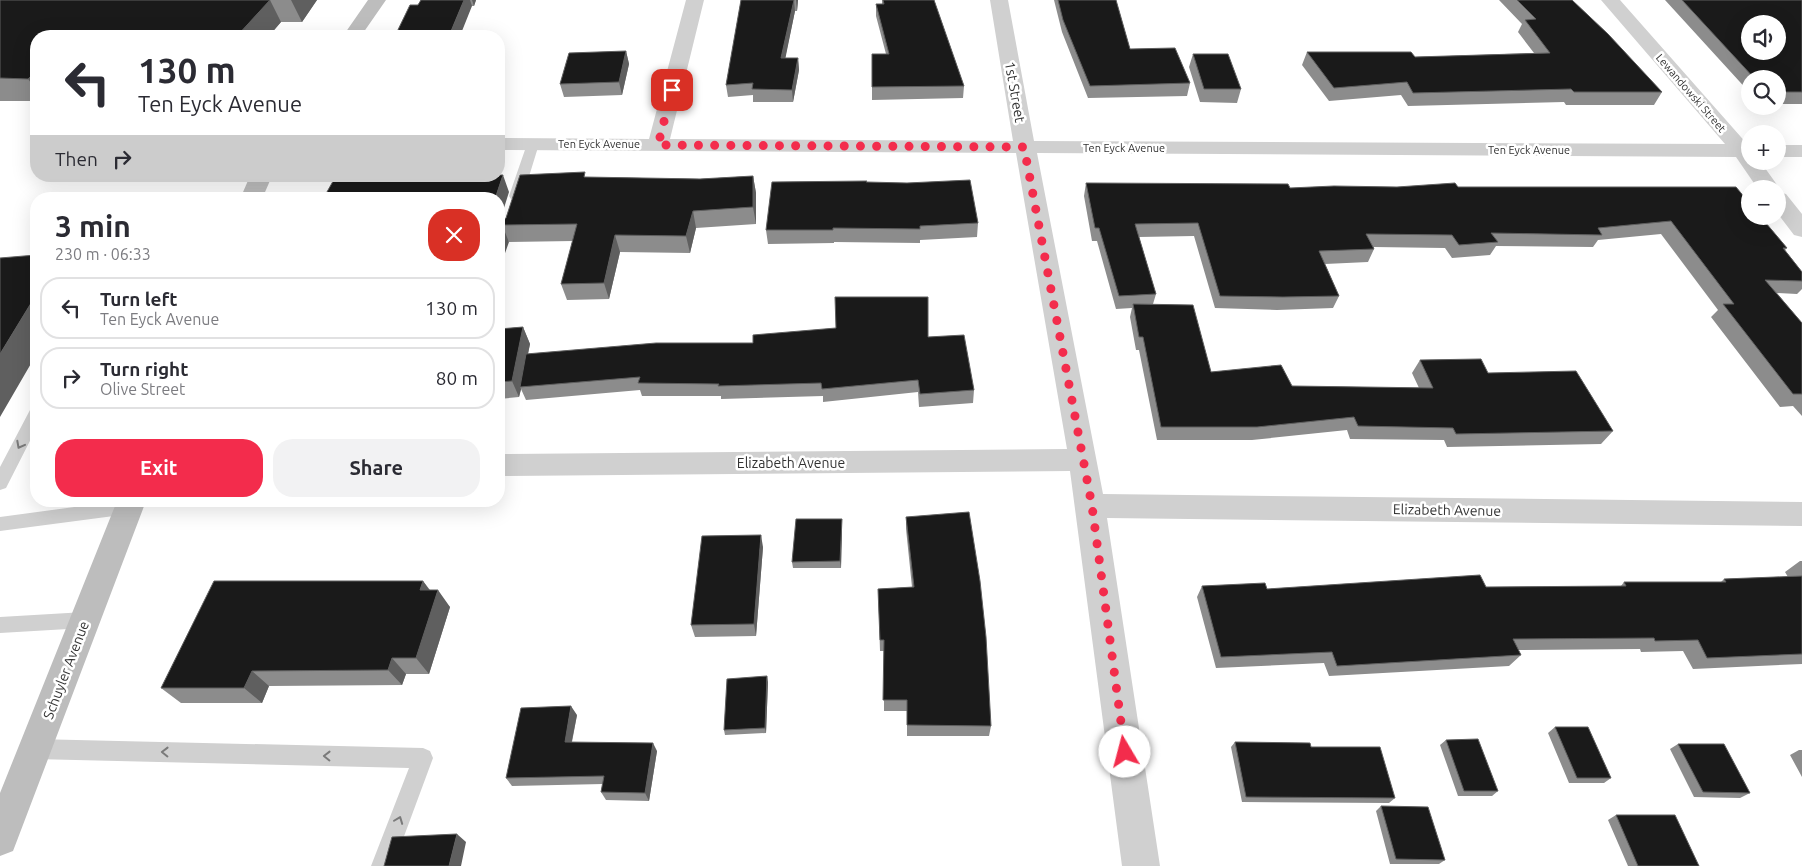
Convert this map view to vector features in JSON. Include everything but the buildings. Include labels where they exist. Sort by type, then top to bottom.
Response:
[{"type":"street","points":[[356,30],[378,0]]},
{"type":"street","points":[[658,145],[695,0]]},
{"type":"street","name":"1st Street","points":[[999,0],[1024,147],[1092,506],[1141,866]]},
{"type":"street","name":"Lewandowski Street","points":[[1610,0],[1741,145]]},
{"type":"street","name":"Ten Eyck Avenue","points":[[505,144],[1741,151]]},
{"type":"street","points":[[1786,151],[1802,151]]},
{"type":"street","points":[[1786,209],[1802,230]]},
{"type":"street","name":"Elizabeth Avenue","points":[[505,465],[1083,460]]},
{"type":"street","name":"Elizabeth Avenue","points":[[1092,506],[1802,514]]},
{"type":"street","name":"Schuyler Avenue","points":[[0,838],[129,507]]},
{"type":"lane","points":[[512,207],[533,144]]},
{"type":"lane","points":[[1,480],[30,425]]},
{"type":"lane","points":[[0,524],[110,507]]},
{"type":"lane","points":[[0,625],[85,620]]},
{"type":"lane","points":[[34,749],[423,758],[382,866]]},
{"type":"route","points":[[672,90],[658,145],[1024,147],[1092,506],[1125,752]]}]
